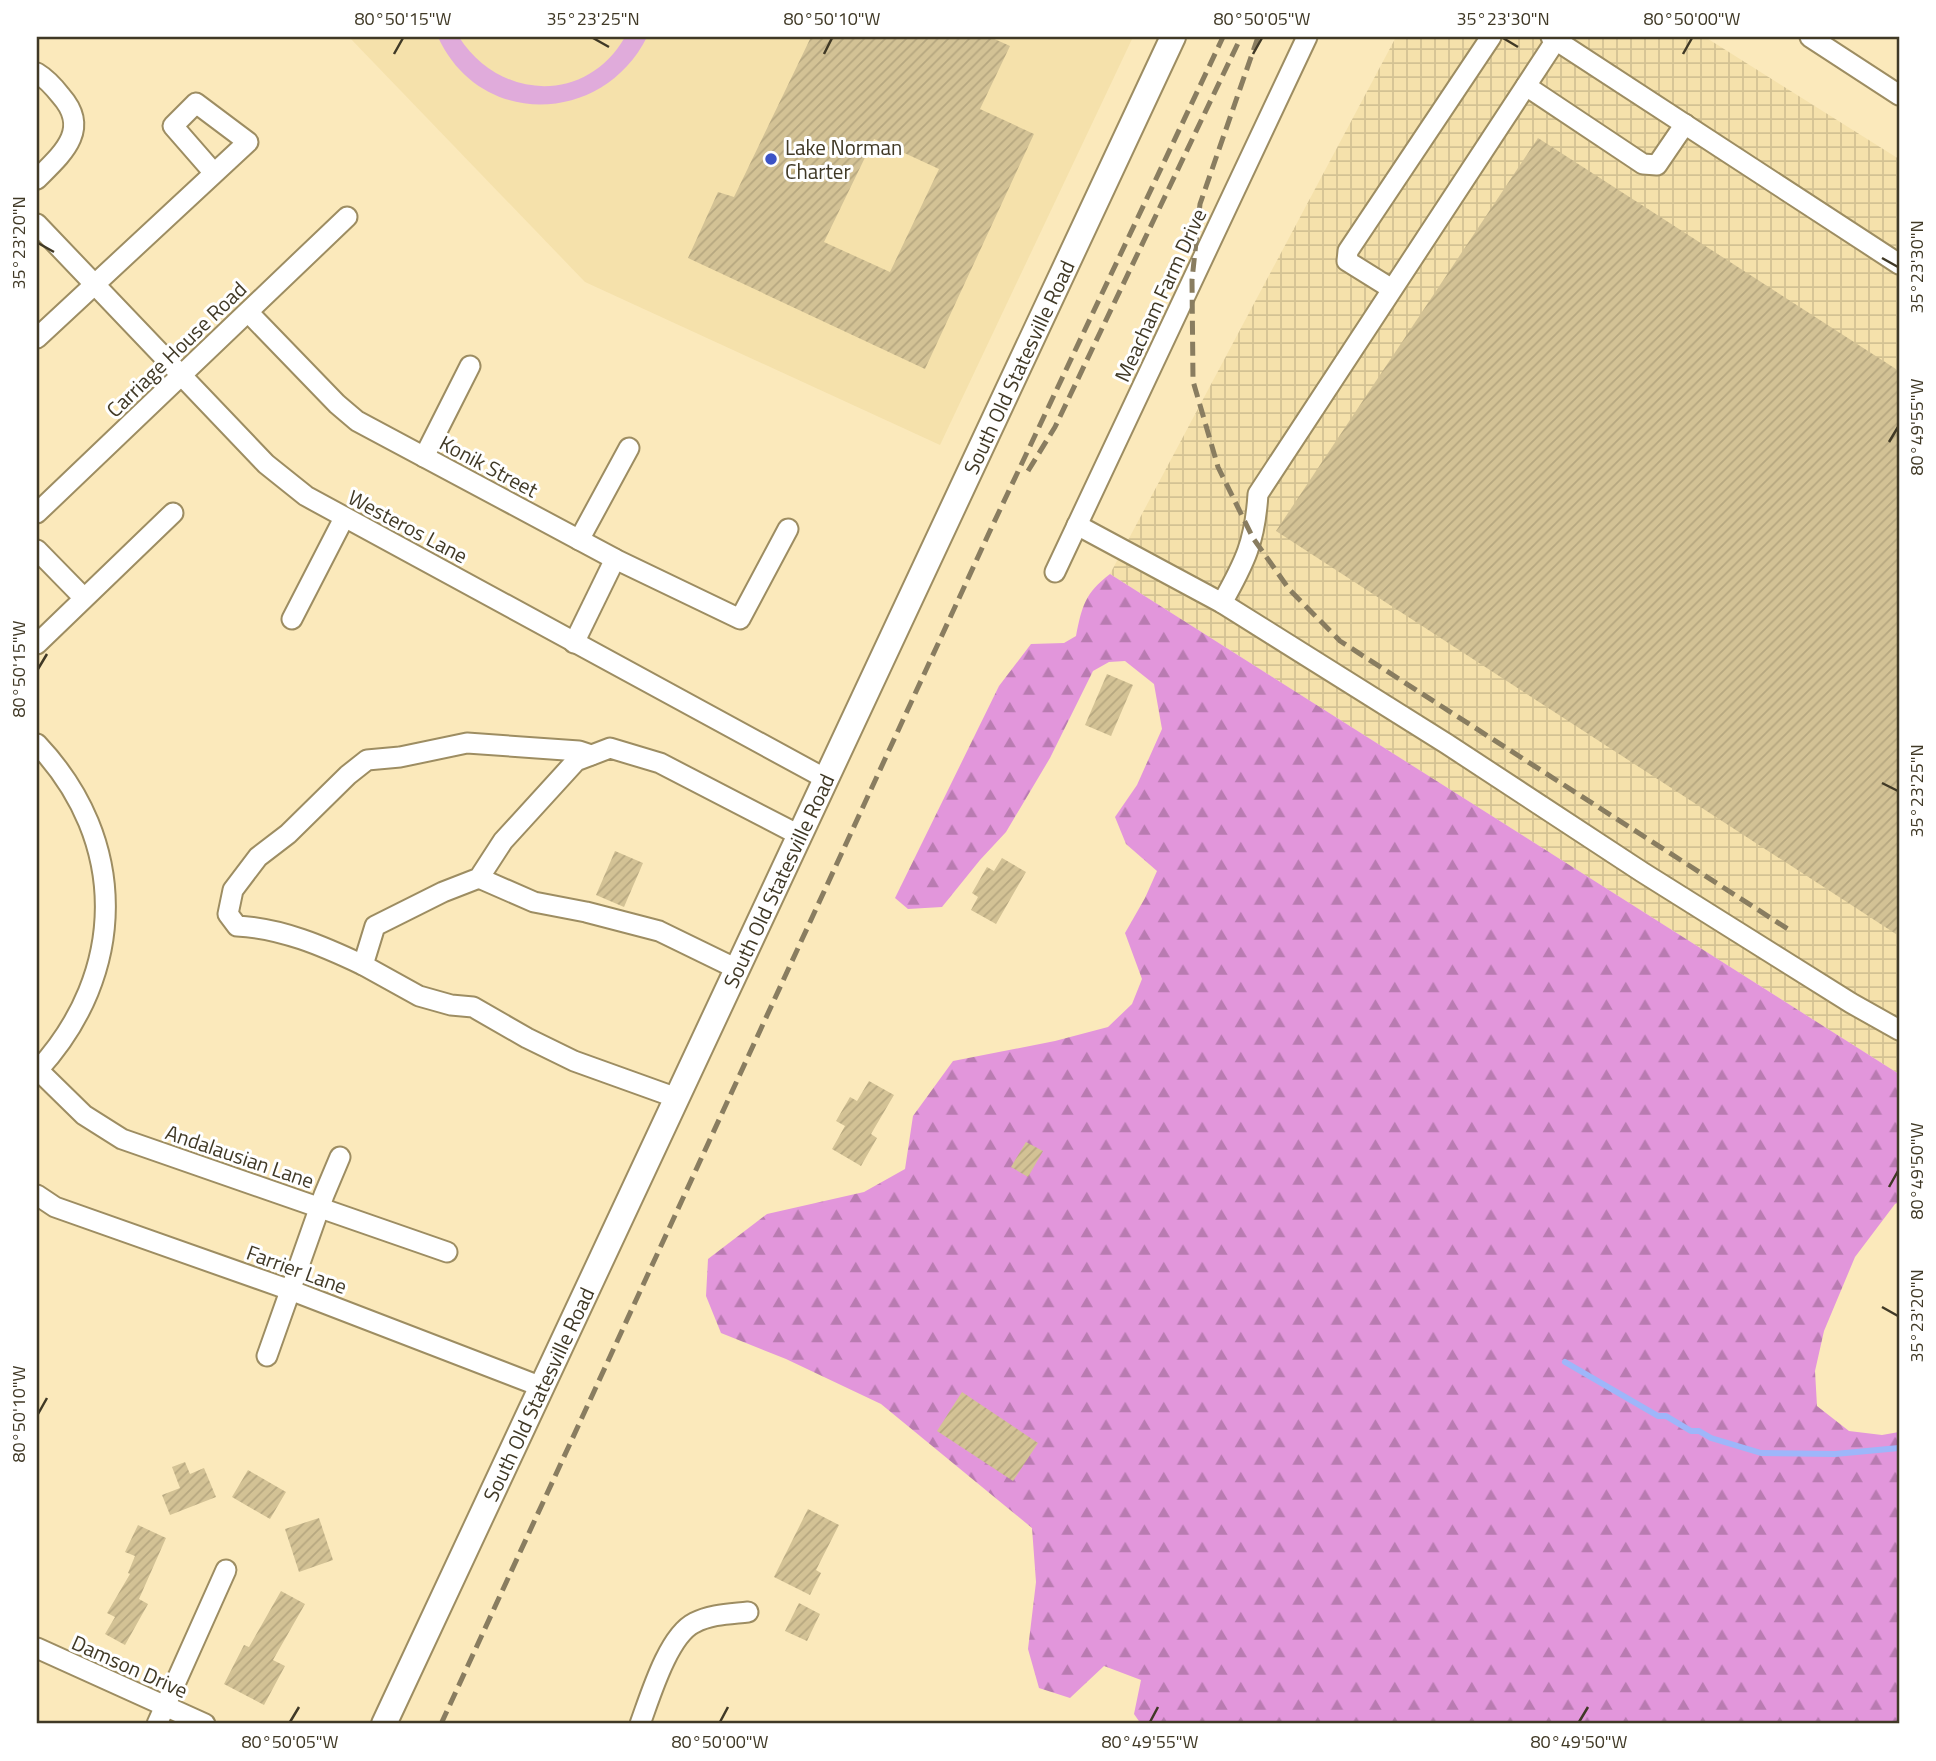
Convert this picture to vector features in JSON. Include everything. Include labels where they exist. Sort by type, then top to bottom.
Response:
[{"type":"main road","name":"South Old Statesville Road","points":[[384,1724],[1173,37]]},
{"type":"street","name":"Meacham Farm Drive","points":[[1055,572],[1307,37]]},
{"type":"street","points":[[1392,289],[1347,261],[1348,251],[1491,37]]},
{"type":"street","points":[[1810,37],[1899,95]]},
{"type":"street","points":[[1222,603],[1242,568],[1253,538],[1258,494],[1526,86],[1553,38],[1899,264]]},
{"type":"street","points":[[37,73],[69,104],[75,127],[66,148],[37,179]]},
{"type":"street","points":[[1526,86],[1643,164],[1657,165],[1685,124]]},
{"type":"street","points":[[37,338],[214,173]]},
{"type":"street","name":"Carriage House Road","points":[[37,513],[347,217]]},
{"type":"street","name":"Westeros Lane","points":[[37,224],[266,464],[306,496],[826,779]]},
{"type":"street","name":"Konik Street","points":[[248,312],[346,413],[615,559],[740,619],[788,529]]},
{"type":"street","points":[[424,457],[470,366]]},
{"type":"street","points":[[579,540],[629,448]]},
{"type":"street","points":[[37,644],[173,513]]},
{"type":"street","points":[[292,619],[344,518]]},
{"type":"street","points":[[1077,525],[1222,603],[1828,989],[1899,1030]]},
{"type":"street","points":[[37,551],[84,598]]},
{"type":"street","points":[[574,643],[615,559]]},
{"type":"street","points":[[592,755],[579,751],[467,743],[400,757],[367,760],[288,834],[258,857],[233,890],[228,914],[237,926],[264,927],[335,952],[419,996],[451,1005],[473,1007],[574,1061],[677,1098]]},
{"type":"street","name":"Andalausian Lane","points":[[37,744],[70,785],[90,825],[102,867],[106,911],[101,955],[88,998],[66,1036],[37,1070],[85,1115],[122,1139],[447,1252]]},
{"type":"street","points":[[363,965],[375,926],[443,892],[479,878],[503,841],[576,761],[610,748],[660,763],[799,835]]},
{"type":"street","points":[[479,878],[534,902],[659,931],[737,968]]},
{"type":"street","points":[[267,1356],[319,1208],[340,1157]]},
{"type":"street","name":"Farrier Lane","points":[[37,1195],[54,1208],[290,1290],[542,1387]]},
{"type":"street","points":[[161,1715],[226,1570]]},
{"type":"street","points":[[640,1724],[670,1648],[692,1623],[715,1615],[748,1612]]},
{"type":"street","name":"Damson Drive","points":[[37,1648],[161,1715],[205,1724]]},
{"type":"shaded area","name":"Lake Norman Charter","points":[[349,37],[1133,37],[940,445],[585,282]]},
{"type":"shaded area","points":[[438,37],[459,37],[476,58],[496,73],[519,83],[542,86],[566,83],[588,75],[608,59],[625,37],[647,37],[627,66],[602,87],[573,100],[542,104],[511,101],[482,88],[457,67]]},
{"type":"shaded area","points":[[1396,37],[1705,37],[1899,159],[1899,1074],[1110,574]]},
{"type":"green space","points":[[1110,574],[1899,1074],[1899,1202],[1855,1257],[1824,1331],[1815,1371],[1817,1406],[1849,1431],[1882,1435],[1899,1432],[1899,1724],[1141,1724],[1134,1714],[1141,1680],[1104,1666],[1070,1698],[1039,1688],[1028,1649],[1036,1582],[1032,1528],[881,1404],[786,1359],[721,1333],[706,1296],[708,1259],[767,1214],[864,1192],[905,1169],[913,1116],[953,1061],[1055,1041],[1108,1027],[1132,1004],[1142,979],[1125,933],[1157,871],[1126,844],[1115,817],[1137,785],[1162,729],[1154,684],[1125,661],[1109,662],[1093,671],[1050,758],[1006,832],[942,907],[908,909],[895,898],[999,686],[1031,644],[1064,643],[1076,636],[1086,601],[1095,587]]},
{"type":"building","points":[[811,37],[990,37],[1010,46],[980,109],[1034,134],[925,369],[688,258],[718,192],[734,197]],"holes":[[[874,139],[939,169],[890,272],[824,242]]]},
{"type":"building","points":[[1538,138],[1899,371],[1899,936],[1276,531]]},
{"type":"building","points":[[1107,674],[1133,685],[1111,736],[1085,725]]},
{"type":"building","points":[[615,851],[643,863],[624,907],[596,895]]},
{"type":"building","points":[[1002,858],[1026,872],[996,924],[971,910],[978,897],[972,893],[987,867],[994,871]]},
{"type":"building","points":[[869,1081],[894,1095],[871,1134],[877,1138],[861,1166],[832,1149],[845,1126],[836,1121],[850,1097],[857,1101]]},
{"type":"building","points":[[1026,1142],[1043,1151],[1028,1177],[1011,1167]]},
{"type":"building","points":[[962,1392],[1038,1443],[1013,1481],[937,1431]]},
{"type":"building","points":[[185,1462],[190,1474],[204,1468],[216,1497],[170,1515],[162,1495],[180,1488],[172,1467]]},
{"type":"building","points":[[248,1470],[286,1492],[270,1519],[232,1497]]},
{"type":"building","points":[[808,1509],[839,1525],[816,1570],[821,1573],[810,1595],[774,1577]]},
{"type":"building","points":[[319,1518],[333,1560],[299,1572],[285,1529]]},
{"type":"building","points":[[138,1525],[166,1538],[139,1599],[148,1604],[125,1645],[105,1634],[115,1617],[107,1613],[130,1574],[128,1573],[135,1556],[125,1552]]},
{"type":"building","points":[[281,1591],[305,1604],[273,1660],[285,1666],[264,1705],[224,1684],[244,1645],[249,1647]]},
{"type":"building","points":[[799,1603],[820,1614],[807,1641],[785,1631]]},
{"type":"waterway","points":[[1565,1362],[1658,1416],[1666,1416],[1691,1431],[1699,1431],[1711,1438],[1761,1453],[1835,1454],[1899,1448]]},
{"type":"railway","points":[[441,1724],[989,533],[1223,37]]},
{"type":"railway","points":[[1028,471],[1055,427],[1241,37]]},
{"type":"railway","points":[[1258,37],[1200,204],[1192,280],[1193,381],[1218,467],[1253,538],[1289,589],[1340,641],[1791,931]]},
{"type":"place","name":"Lake Norman Charter","points":[[771,159]]}]
